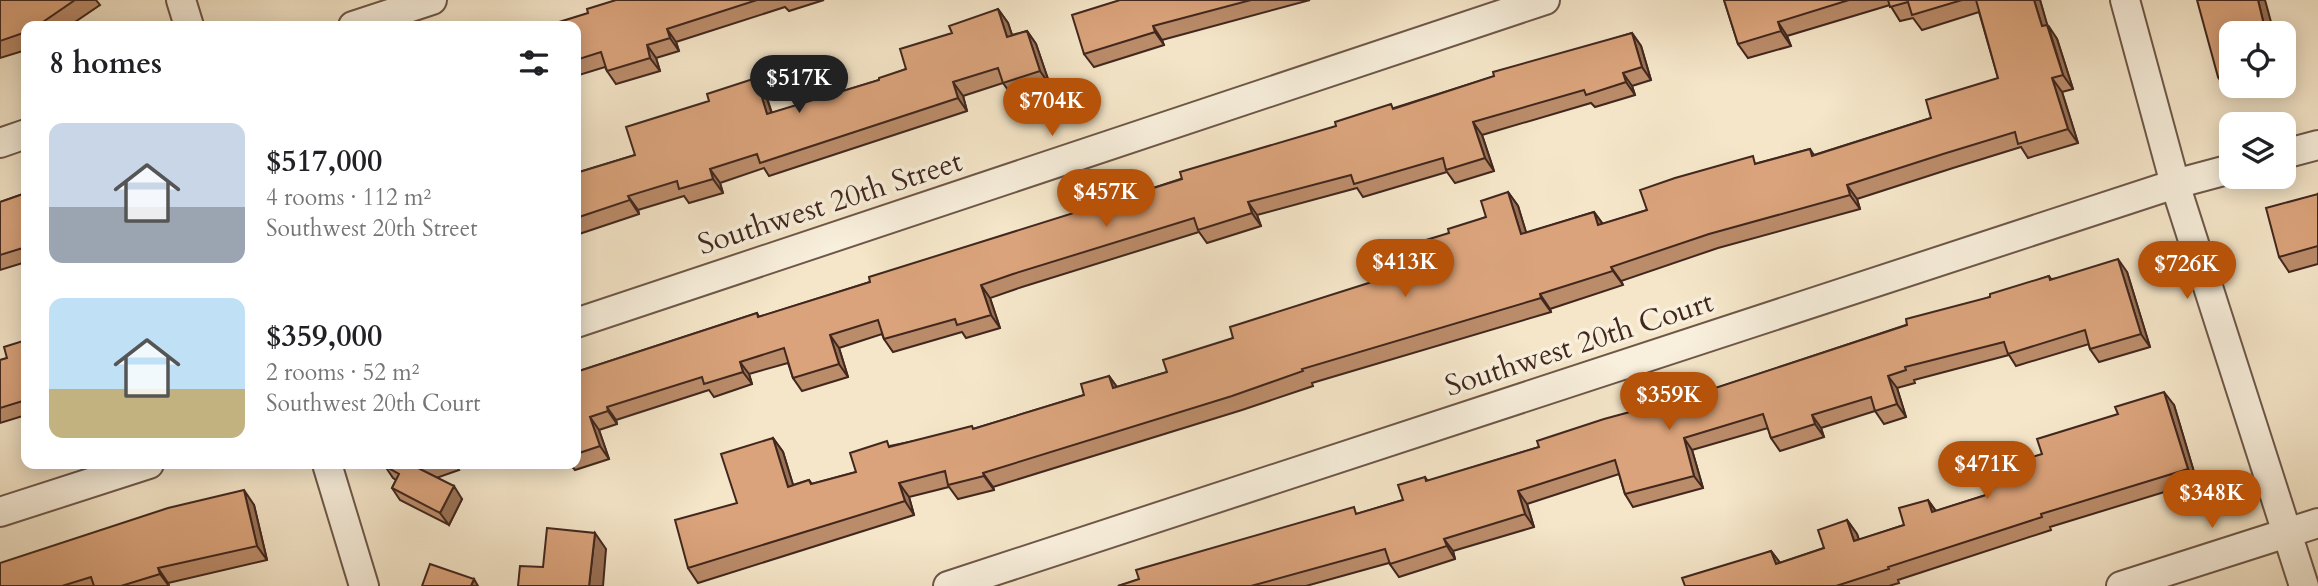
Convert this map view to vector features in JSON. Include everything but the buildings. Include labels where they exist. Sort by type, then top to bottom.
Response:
[{"type":"street","points":[[181,0],[187,21]]},
{"type":"street","points":[[368,21],[432,0]]},
{"type":"street","name":"Southwest 20th Street","points":[[581,321],[1545,0]]},
{"type":"street","points":[[2125,0],[2175,184],[2304,586]]},
{"type":"street","points":[[0,143],[21,136]]},
{"type":"street","points":[[2296,151],[2318,145]]},
{"type":"street","name":"Southwest 20th Court","points":[[948,586],[2175,184],[2219,172]]},
{"type":"street","points":[[0,512],[133,469]]},
{"type":"street","points":[[329,469],[365,586]]},
{"type":"street","points":[[2121,586],[2318,523]]}]
